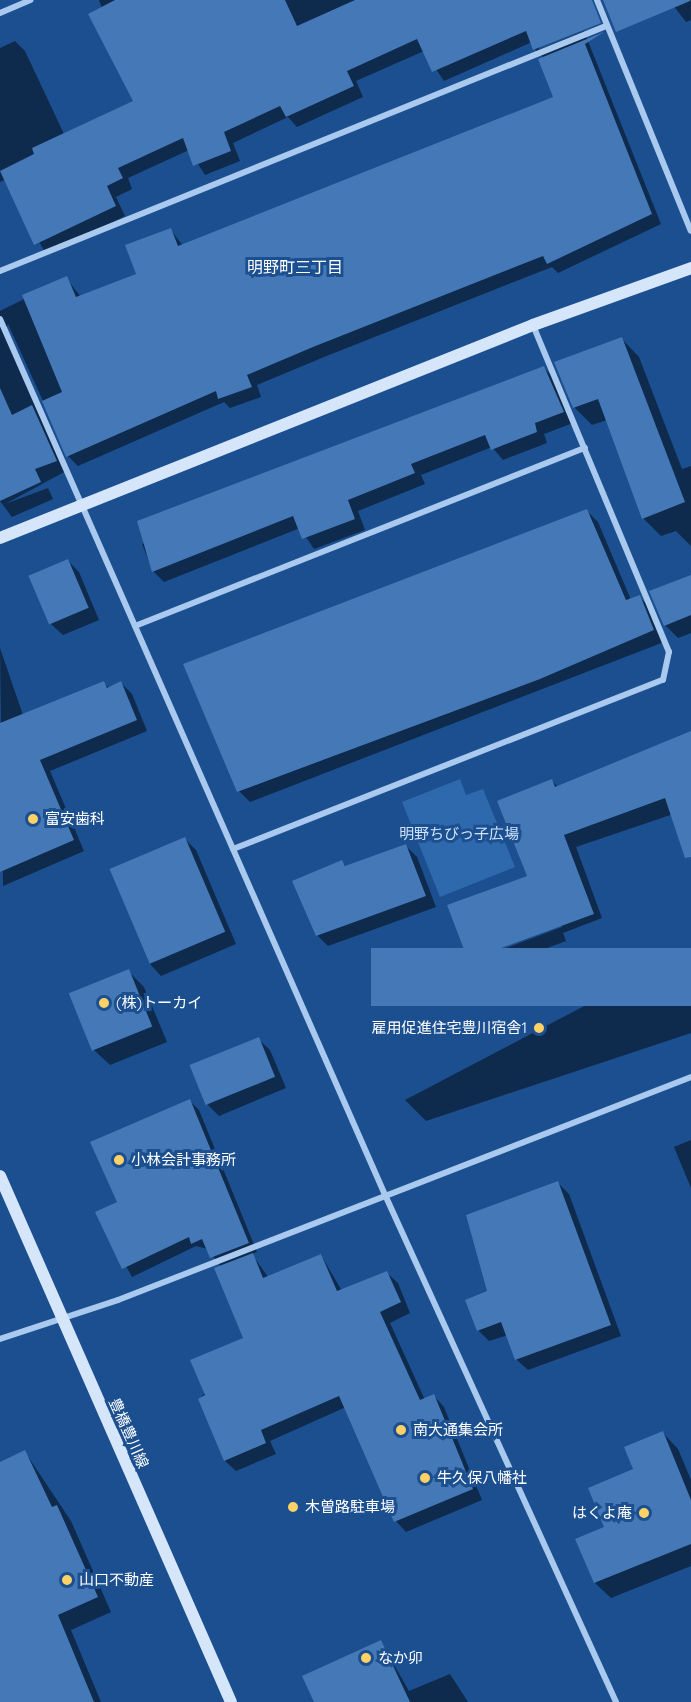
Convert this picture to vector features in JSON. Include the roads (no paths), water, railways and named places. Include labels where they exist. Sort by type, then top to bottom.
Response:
[{"type":"street","points":[[0,13],[30,0]]},
{"type":"street","points":[[597,0],[691,231]]},
{"type":"street","points":[[0,271],[606,26]]},
{"type":"street","points":[[0,538],[82,503],[533,325],[691,268]]},
{"type":"street","points":[[0,319],[386,1197],[616,1702]]},
{"type":"street","points":[[233,849],[663,680],[669,652],[533,325]]},
{"type":"street","points":[[135,626],[585,448]]},
{"type":"street","points":[[0,1339],[386,1197],[691,1077]]},
{"type":"street","name":"豊橋豊川線","points":[[0,1176],[231,1702]]},
{"type":"place","name":"富安歯科","points":[[33,819]]},
{"type":"place","name":"(株)トーカイ","points":[[104,1003]]},
{"type":"place","name":"雇用促進住宅豊川宿舎1","points":[[539,1028]]},
{"type":"place","name":"小林会計事務所","points":[[119,1160]]},
{"type":"place","name":"南大通集会所","points":[[401,1430]]},
{"type":"place","name":"牛久保八幡社","points":[[425,1478]]},
{"type":"place","name":"木曽路駐車場","points":[[293,1507]]},
{"type":"place","name":"はくよ庵","points":[[644,1513]]},
{"type":"place","name":"山口不動産","points":[[67,1580]]},
{"type":"place","name":"なか卯","points":[[366,1658]]},
{"type":"district","name":"明野町三丁目","points":[[295,267]]},
{"type":"park label","name":"明野ちびっ子広場","points":[[459,834]]}]
